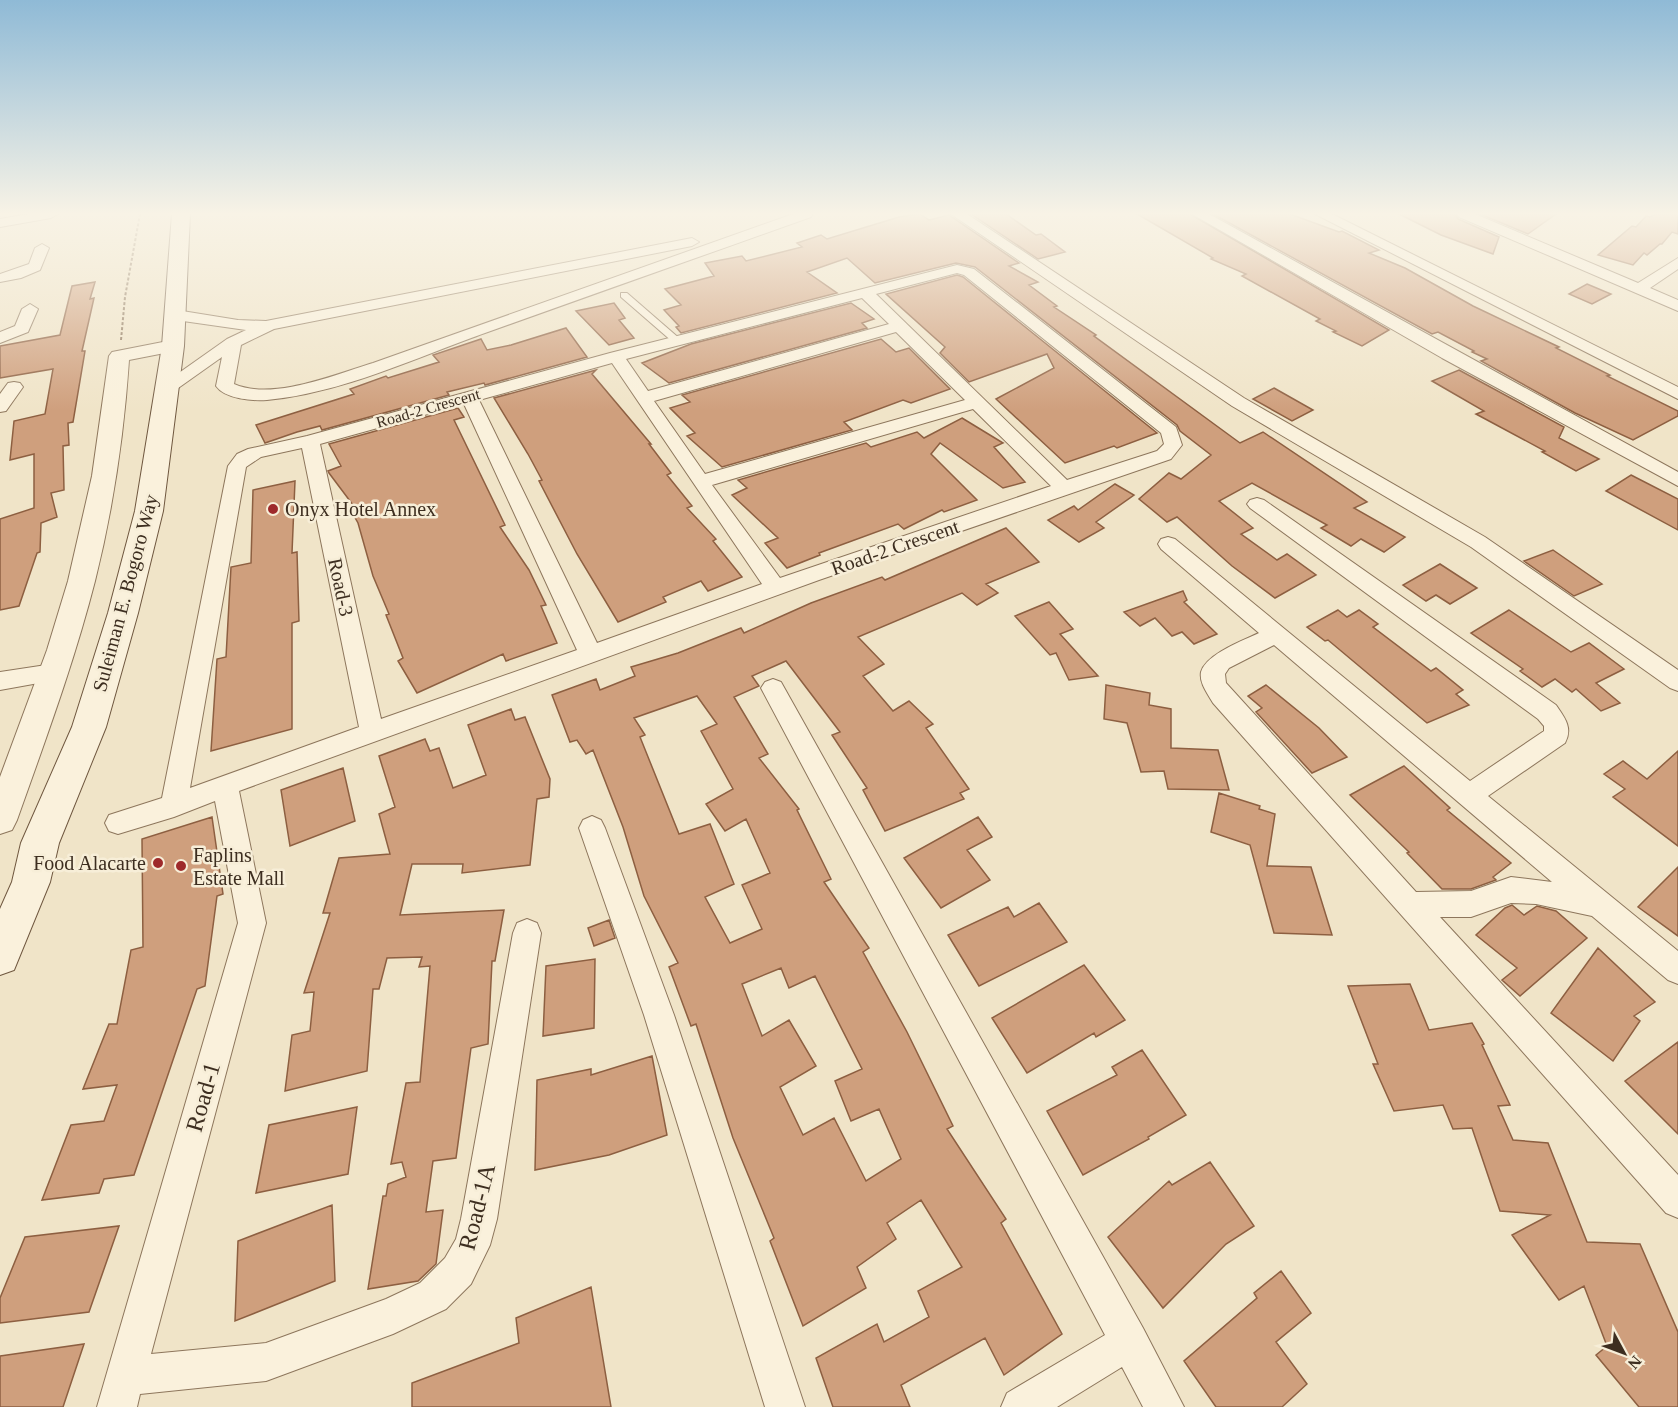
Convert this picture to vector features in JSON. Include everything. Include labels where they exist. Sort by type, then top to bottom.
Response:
[{"type":"main road","name":"Suleiman E. Bogoro Way","points":[[0,956],[31,882],[40,843],[89,727],[120,625],[149,511],[168,387],[178,280]]},
{"type":"street","points":[[176,315],[238,325],[269,326],[495,280]]},
{"type":"street","points":[[233,342],[225,386],[237,393],[253,396],[298,389],[375,368],[622,280]]},
{"type":"street","name":"Road-2 Crescent","points":[[174,806],[237,466],[244,458],[255,453],[310,441],[616,357],[914,280]]},
{"type":"street","name":"Road-2 Crescent","points":[[118,823],[174,806],[225,785],[776,589],[1164,455],[1173,446],[1170,431],[979,280]]},
{"type":"street","points":[[1056,280],[1238,402],[1478,542],[1678,682]]},
{"type":"street","points":[[1315,280],[1678,480]]},
{"type":"street","points":[[1452,280],[1678,394]]},
{"type":"street","points":[[1617,280],[1678,306]]},
{"type":"street","points":[[1639,289],[1652,280]]},
{"type":"street","points":[[865,292],[1064,488]]},
{"type":"street","points":[[0,338],[22,329],[30,309]]},
{"type":"street","points":[[168,387],[233,342],[269,326]]},
{"type":"street","points":[[644,398],[900,326]]},
{"type":"street","points":[[0,820],[53,673],[90,549],[105,476],[120,356],[173,345]]},
{"type":"street","points":[[616,357],[700,482],[776,589]]},
{"type":"street","points":[[0,407],[14,387]]},
{"type":"street","points":[[469,397],[591,655]]},
{"type":"street","points":[[700,482],[978,402]]},
{"type":"street","name":"Road-3","points":[[310,441],[372,733]]},
{"type":"street","points":[[1257,504],[1547,712],[1556,724],[1556,736],[1468,796]]},
{"type":"street","points":[[1168,544],[1678,970]]},
{"type":"street","points":[[1276,634],[1221,662],[1213,672],[1214,684],[1221,696],[1678,1201]]},
{"type":"street","points":[[0,681],[53,673]]},
{"type":"street","points":[[773,688],[1164,1407]]},
{"type":"street","name":"Road-1","points":[[121,1392],[252,923],[225,785]]},
{"type":"street","points":[[592,828],[659,1015],[785,1407]]},
{"type":"street","points":[[1410,905],[1471,904],[1511,890],[1536,891],[1597,904]]},
{"type":"street","name":"Road-1A","points":[[121,1392],[266,1362],[393,1315],[433,1296],[458,1271],[472,1245],[479,1219],[526,933]]},
{"type":"street","points":[[1021,1407],[1130,1341]]},
{"type":"lane","points":[[624,295],[677,341]]},
{"type":"path","points":[[120,356],[128,280]]},
{"type":"building","points":[[700,280],[818,280],[837,293],[681,333],[676,327],[679,326],[664,310],[681,305],[665,289]]},
{"type":"building","points":[[871,280],[889,280],[875,283]]},
{"type":"building","points":[[940,280],[966,280],[1157,433],[1117,448],[1114,446],[1065,463],[996,399],[1054,368],[1047,354],[969,382],[940,353],[945,347],[886,294]]},
{"type":"building","points":[[991,280],[1034,280],[1038,282],[1029,285],[1057,306],[1054,307],[1096,335],[1094,336],[1240,443],[1263,432],[1367,502],[1354,508],[1405,537],[1384,552],[1361,539],[1351,546],[1321,528],[1327,525],[1252,483],[1219,501],[1253,528],[1241,534],[1277,560],[1287,554],[1316,575],[1275,598],[1232,566],[1177,517],[1167,522],[1139,499],[1169,473],[1181,479],[1211,455],[1180,431],[1177,425]]},
{"type":"building","points":[[1249,280],[1303,280],[1389,330],[1362,346],[1316,321],[1320,319]]},
{"type":"building","points":[[1333,280],[1426,280],[1678,411],[1678,416],[1633,440],[1575,413],[1481,361],[1487,359],[1438,332],[1432,334]]},
{"type":"building","points":[[95,282],[90,299],[94,298],[82,351],[85,351],[73,422],[68,423],[69,445],[63,446],[64,490],[51,493],[57,517],[41,523],[40,552],[37,553],[19,606],[0,610],[0,519],[34,508],[34,454],[10,460],[14,421],[45,414],[53,369],[0,378],[0,346],[60,335],[72,286]]},
{"type":"building","points":[[1587,284],[1611,294],[1592,304],[1569,294]]},
{"type":"building","points":[[614,303],[625,318],[619,320],[634,338],[609,345],[576,311]]},
{"type":"building","points":[[851,303],[874,319],[862,323],[867,328],[669,383],[642,363],[691,344]]},
{"type":"building","points":[[566,328],[587,357],[485,385],[484,383],[447,392],[449,395],[322,430],[320,426],[297,432],[265,443],[256,425],[354,394],[350,389],[386,376],[388,378],[439,362],[433,355],[481,339],[487,350]]},
{"type":"building","points":[[881,339],[896,352],[909,348],[950,389],[911,403],[903,400],[844,422],[852,430],[722,467],[687,436],[695,433],[670,408],[690,402],[682,395]]},
{"type":"building","points":[[596,370],[592,374],[651,444],[649,444],[671,473],[667,475],[692,506],[687,508],[716,539],[713,541],[742,577],[708,591],[701,581],[663,597],[666,602],[618,622],[577,554],[539,481],[542,480],[494,398]]},
{"type":"building","points":[[1459,370],[1564,427],[1559,438],[1599,459],[1576,471],[1542,452],[1545,451],[1476,414],[1484,411],[1432,381]]},
{"type":"building","points":[[1274,388],[1313,410],[1292,421],[1253,399]]},
{"type":"building","points":[[458,408],[464,417],[454,420],[505,525],[500,527],[529,570],[546,605],[541,606],[557,643],[506,661],[503,654],[417,693],[398,661],[403,658],[386,615],[389,614],[373,576],[358,523],[349,507],[353,505],[328,471],[341,466],[329,444]]},
{"type":"building","points":[[962,418],[1003,443],[994,447],[1025,482],[1003,488],[940,443],[931,454],[977,500],[944,512],[942,510],[904,529],[898,524],[819,553],[820,555],[787,568],[765,543],[778,538],[732,495],[747,488],[738,480],[866,443],[871,447],[917,432],[924,438]]},
{"type":"building","points":[[1631,475],[1678,499],[1678,530],[1606,491]]},
{"type":"building","points":[[295,481],[292,553],[297,552],[299,621],[292,623],[292,729],[211,751],[217,659],[226,657],[231,567],[251,563],[253,490]]},
{"type":"building","points":[[1115,484],[1134,495],[1096,522],[1104,528],[1079,542],[1048,520],[1074,506],[1078,510]]},
{"type":"building","points":[[1006,528],[1039,562],[986,584],[998,593],[977,605],[962,593],[858,637],[884,664],[863,676],[893,711],[909,701],[933,724],[926,728],[969,789],[960,793],[964,799],[885,831],[863,790],[867,788],[832,735],[840,732],[786,661],[752,676],[759,686],[734,697],[768,754],[759,758],[799,809],[797,810],[831,879],[824,882],[869,948],[863,952],[907,1032],[953,1126],[947,1129],[1006,1219],[1001,1223],[1062,1334],[1004,1375],[985,1338],[901,1385],[910,1407],[833,1407],[816,1358],[877,1324],[884,1342],[929,1317],[918,1291],[962,1267],[921,1200],[887,1223],[896,1239],[857,1267],[866,1288],[803,1326],[770,1241],[774,1238],[733,1138],[696,1024],[691,1026],[669,967],[678,963],[644,896],[623,827],[593,750],[586,754],[577,740],[570,742],[552,695],[596,679],[600,690],[635,676],[631,667],[678,653],[741,628],[744,633],[811,603],[882,577],[885,580]],"holes":[[[697,696],[717,724],[701,731],[733,789],[706,804],[725,831],[746,819],[770,873],[742,885],[762,929],[730,943],[705,897],[734,884],[710,824],[679,834],[640,737],[645,735],[634,718]],[[781,968],[789,988],[815,976],[862,1069],[835,1081],[851,1121],[879,1109],[901,1159],[866,1181],[834,1118],[803,1135],[780,1087],[816,1066],[789,1020],[762,1036],[742,984]]]},
{"type":"building","points":[[1553,550],[1602,584],[1574,596],[1524,561]]},
{"type":"building","points":[[1440,564],[1477,588],[1450,604],[1436,595],[1426,601],[1403,585]]},
{"type":"building","points":[[1183,591],[1187,600],[1184,602],[1217,634],[1194,644],[1182,632],[1172,636],[1155,618],[1140,626],[1124,612]]},
{"type":"building","points":[[1049,602],[1073,629],[1060,634],[1098,676],[1069,680],[1056,653],[1050,655],[1015,616]]},
{"type":"building","points":[[1338,610],[1347,617],[1359,610],[1378,624],[1373,627],[1431,671],[1436,668],[1463,690],[1456,694],[1469,705],[1427,723],[1328,640],[1325,641],[1307,627]]},
{"type":"building","points":[[1509,610],[1571,652],[1589,643],[1624,669],[1596,683],[1620,703],[1601,711],[1576,689],[1572,692],[1555,679],[1542,687],[1520,671],[1523,669],[1471,633]]},
{"type":"building","points":[[1106,685],[1150,693],[1149,705],[1171,709],[1171,748],[1218,750],[1229,790],[1168,789],[1164,771],[1141,772],[1127,723],[1104,719]]},
{"type":"building","points":[[1266,685],[1319,728],[1347,757],[1312,773],[1256,712],[1262,708],[1248,696]]},
{"type":"building","points":[[511,709],[515,720],[525,717],[550,779],[549,797],[537,799],[530,865],[462,873],[463,864],[412,864],[400,915],[504,910],[495,961],[492,961],[488,1044],[471,1048],[456,1158],[433,1161],[426,1212],[443,1210],[436,1264],[418,1281],[368,1289],[383,1196],[386,1196],[388,1184],[406,1177],[402,1162],[391,1164],[406,1083],[420,1082],[430,966],[419,967],[422,957],[387,958],[379,989],[373,989],[367,1071],[285,1091],[292,1035],[310,1031],[314,992],[304,993],[330,913],[323,913],[339,858],[390,854],[379,814],[395,807],[379,756],[425,739],[430,751],[439,748],[453,788],[486,775],[468,725]]},
{"type":"building","points":[[1678,751],[1678,846],[1613,797],[1625,789],[1604,774],[1623,761],[1647,779]]},
{"type":"building","points":[[1404,766],[1450,808],[1447,810],[1511,863],[1493,877],[1496,880],[1471,889],[1442,889],[1407,853],[1409,852],[1350,795]]},
{"type":"building","points":[[343,768],[355,821],[290,846],[281,790]]},
{"type":"building","points":[[1219,793],[1260,806],[1259,809],[1275,814],[1267,866],[1311,867],[1332,935],[1274,933],[1250,845],[1211,832]]},
{"type":"building","points":[[212,817],[223,894],[217,896],[205,986],[197,989],[134,1175],[104,1179],[99,1193],[42,1200],[71,1125],[104,1121],[117,1085],[83,1089],[109,1024],[117,1024],[131,950],[143,947],[142,839]]},
{"type":"building","points":[[978,817],[992,837],[967,850],[990,880],[941,908],[904,858]]},
{"type":"building","points":[[1678,867],[1678,936],[1638,907]]},
{"type":"building","points":[[1039,903],[1067,942],[979,986],[948,935],[1008,907],[1014,917]]},
{"type":"building","points":[[1512,905],[1524,915],[1537,906],[1556,911],[1587,938],[1520,996],[1502,980],[1517,968],[1476,935],[1505,908]]},
{"type":"building","points":[[609,920],[615,938],[594,946],[588,928]]},
{"type":"building","points":[[1598,948],[1655,1002],[1634,1016],[1640,1021],[1613,1061],[1551,1013]]},
{"type":"building","points":[[595,959],[594,1028],[543,1036],[546,966]]},
{"type":"building","points":[[1084,965],[1125,1020],[1096,1037],[1094,1033],[1027,1073],[992,1018]]},
{"type":"building","points":[[1410,984],[1429,1030],[1472,1023],[1484,1044],[1482,1045],[1510,1105],[1498,1106],[1513,1140],[1548,1143],[1587,1242],[1640,1244],[1678,1332],[1678,1407],[1639,1407],[1596,1355],[1607,1346],[1584,1286],[1559,1300],[1512,1235],[1550,1215],[1500,1211],[1472,1128],[1453,1129],[1443,1105],[1394,1111],[1373,1064],[1378,1064],[1348,986]]},
{"type":"building","points":[[1678,1042],[1678,1134],[1625,1081]]},
{"type":"building","points":[[1142,1050],[1186,1115],[1148,1137],[1149,1139],[1083,1175],[1047,1111],[1117,1075],[1112,1067]]},
{"type":"building","points":[[652,1056],[667,1135],[609,1155],[535,1170],[537,1080],[591,1069],[591,1075]]},
{"type":"building","points":[[357,1107],[348,1174],[256,1193],[269,1125]]},
{"type":"building","points":[[1210,1162],[1254,1226],[1226,1244],[1163,1308],[1108,1237],[1169,1181],[1172,1185]]},
{"type":"building","points":[[332,1205],[335,1281],[235,1321],[238,1241]]},
{"type":"building","points":[[119,1226],[89,1312],[0,1323],[0,1298],[25,1237]]},
{"type":"building","points":[[1281,1271],[1311,1313],[1276,1342],[1307,1384],[1282,1407],[1216,1407],[1184,1361],[1257,1298],[1254,1293]]},
{"type":"building","points":[[591,1287],[611,1407],[412,1407],[412,1383],[519,1343],[516,1318]]},
{"type":"building","points":[[84,1344],[63,1407],[0,1407],[0,1356]]},
{"type":"place","name":"Onyx Hotel Annex","points":[[273,509]]},
{"type":"place","name":"Food Alacarte","points":[[158,863]]},
{"type":"place","name":"Faplins Estate Mall","points":[[181,866]]}]
